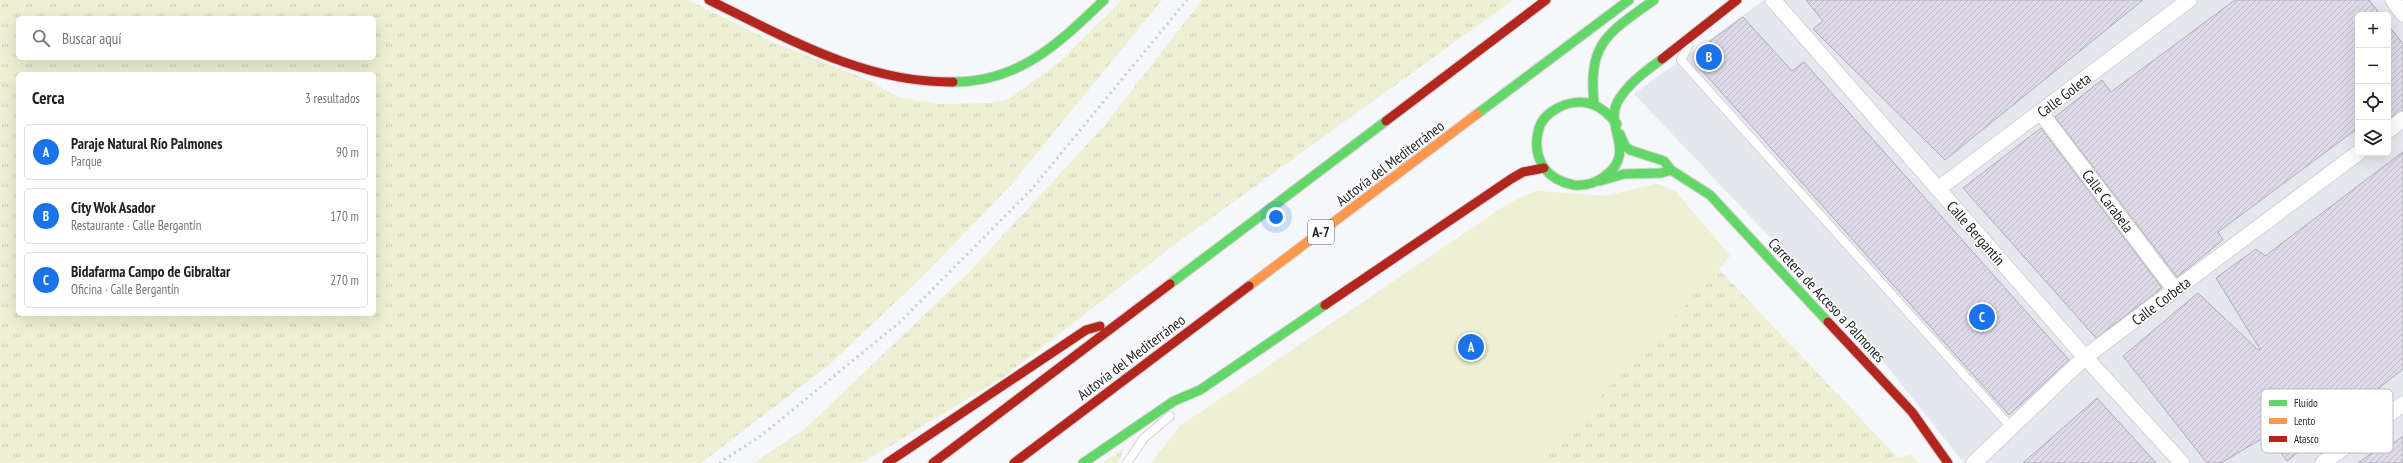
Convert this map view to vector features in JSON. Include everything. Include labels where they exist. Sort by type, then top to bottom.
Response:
[{"type":"main road","points":[[709,0],[826,55],[861,69],[892,78],[924,84],[954,84],[982,81],[1013,70],[1040,57],[1104,0]]},
{"type":"main road","points":[[933,463],[1546,0]]},
{"type":"main road","name":"Autovía del Mediterráneo","points":[[1014,463],[1629,0]]},
{"type":"main road","points":[[1594,104],[1591,70],[1595,54],[1607,35],[1654,0]]},
{"type":"main road","points":[[1593,183],[1610,172],[1616,164],[1621,144],[1614,112],[1616,105],[1634,82],[1736,0]]},
{"type":"main road","points":[[1617,124],[1611,116],[1594,104],[1574,101],[1560,106],[1547,115],[1541,123],[1536,143],[1544,168],[1554,178],[1573,186],[1593,183],[1624,174],[1661,173],[1671,170]]},
{"type":"main road","name":"Carretera de Acceso a Palmones","points":[[1620,134],[1625,146],[1630,150],[1664,161],[1671,170],[1710,195],[1912,412],[1948,463]]},
{"type":"main road","points":[[1082,463],[1174,401],[1200,390],[1511,179],[1523,172],[1544,168]]},
{"type":"main road","points":[[887,463],[1086,330],[1128,317]]},
{"type":"street","name":"Calle Bergantín","points":[[1774,0],[2086,357],[2182,463]]},
{"type":"street","name":"Calle Goleta","points":[[1938,189],[2041,113],[2189,0]]},
{"type":"street","points":[[2393,0],[2403,14]]},
{"type":"street","name":"Calle Carabela","points":[[2041,113],[2175,290]]},
{"type":"street","points":[[2391,129],[2403,119]]},
{"type":"street","name":"Calle Corbeta","points":[[1974,463],[2086,357],[2355,155]]},
{"type":"street","points":[[2393,411],[2403,404]]},
{"type":"street","points":[[2323,463],[2337,453]]},
{"type":"lane","points":[[1696,31],[1681,60],[2011,427]]},
{"type":"lane","points":[[1127,463],[1144,438],[1200,390]]},
{"type":"shaded area","points":[[1764,0],[2403,0],[2403,463],[1964,463],[1859,331],[1634,94]]},
{"type":"green space","points":[[0,0],[688,0],[775,43],[873,82],[898,97],[938,104],[990,103],[1009,99],[1058,63],[1122,0],[1162,0],[1010,186],[924,275],[829,365],[701,463],[0,463]]},
{"type":"green space","points":[[1202,0],[1513,0],[1178,242],[1005,376],[862,463],[754,463],[807,427],[971,270],[1104,126]]},
{"type":"green space","points":[[1657,184],[1676,192],[1730,256],[1719,269],[1897,457],[1911,455],[1919,463],[1151,463],[1180,426],[1509,203],[1537,191],[1605,196]]},
{"type":"green space","points":[[1657,184],[1676,192],[1730,256],[1540,463],[1151,463],[1180,426],[1509,203],[1537,191],[1605,196]]},
{"type":"green space","points":[[1125,447],[1118,463],[1102,463]]},
{"type":"green space","points":[[1911,455],[1919,463],[1892,463],[1897,458]]},
{"type":"building","points":[[1806,0],[2143,0],[1945,160],[1813,29],[1823,21]]},
{"type":"building","points":[[2235,0],[2369,0],[2379,12],[2355,12],[2355,130],[2218,232],[2223,240],[2177,277],[2055,117],[2102,80],[2111,92]]},
{"type":"building","points":[[1743,17],[1792,71],[1804,62],[2069,360],[2009,415],[1697,65],[1698,50]]},
{"type":"building","points":[[2391,29],[2403,44],[2403,110],[2391,117]]},
{"type":"building","points":[[2041,128],[2162,288],[2096,338],[1963,188]]},
{"type":"building","points":[[2403,152],[2403,369],[2378,389],[2261,389],[2261,439],[2221,463],[2207,463],[2123,356],[2198,293],[2258,350],[2260,349],[2216,278],[2256,249],[2265,256]]},
{"type":"building","points":[[2097,398],[2156,463],[2023,463]]},
{"type":"building","points":[[2403,436],[2403,463],[2358,463],[2372,453],[2393,453],[2393,442],[2394,443]]},
{"type":"building","points":[[2281,453],[2297,453],[2287,461]]},
{"type":"railway","points":[[719,463],[762,435],[900,322],[1031,190],[1187,0]]},
{"type":"traffic: fast","points":[[953,82],[977,80],[999,75],[1037,57],[1071,31],[1104,0]]},
{"type":"traffic: fast","points":[[1477,114],[1629,0]]},
{"type":"traffic: fast","points":[[1594,104],[1594,66],[1598,53],[1604,42],[1624,22],[1654,0]]},
{"type":"traffic: fast","points":[[1617,124],[1614,121],[1608,114],[1593,104],[1581,102],[1557,108],[1545,118],[1538,132],[1537,151],[1542,165],[1554,177],[1574,185],[1590,184],[1605,176],[1614,167],[1619,158],[1620,149],[1618,140],[1615,122],[1614,112],[1617,103],[1631,84],[1662,59]]},
{"type":"traffic: fast","points":[[1170,284],[1386,121]]},
{"type":"traffic: fast","points":[[1620,134],[1625,146],[1630,150],[1664,161],[1671,170],[1710,195],[1828,322]]},
{"type":"traffic: fast","points":[[1600,181],[1624,174],[1661,173],[1671,170]]},
{"type":"traffic: fast","points":[[1083,463],[1174,401],[1200,390],[1325,305]]},
{"type":"traffic: slow","points":[[1249,286],[1477,114]]},
{"type":"traffic: jam","points":[[709,0],[797,43],[857,67],[888,75],[920,80],[953,82]]},
{"type":"traffic: jam","points":[[1386,121],[1546,0]]},
{"type":"traffic: jam","points":[[1662,59],[1737,0]]},
{"type":"traffic: jam","points":[[1325,305],[1511,179],[1523,172],[1544,168]]},
{"type":"traffic: jam","points":[[933,463],[1170,284]]},
{"type":"traffic: jam","points":[[1014,463],[1249,286]]},
{"type":"traffic: jam","points":[[1828,322],[1912,412],[1948,463]]},
{"type":"traffic: jam","points":[[887,463],[1086,330],[1100,326]]},
{"type":"place","name":"City Wok Asador","points":[[1709,57]]},
{"type":"place","name":"Bidafarma Campo de Gibraltar","points":[[1982,317]]},
{"type":"place","name":"Paraje Natural Río Palmones","points":[[1471,347]]}]
